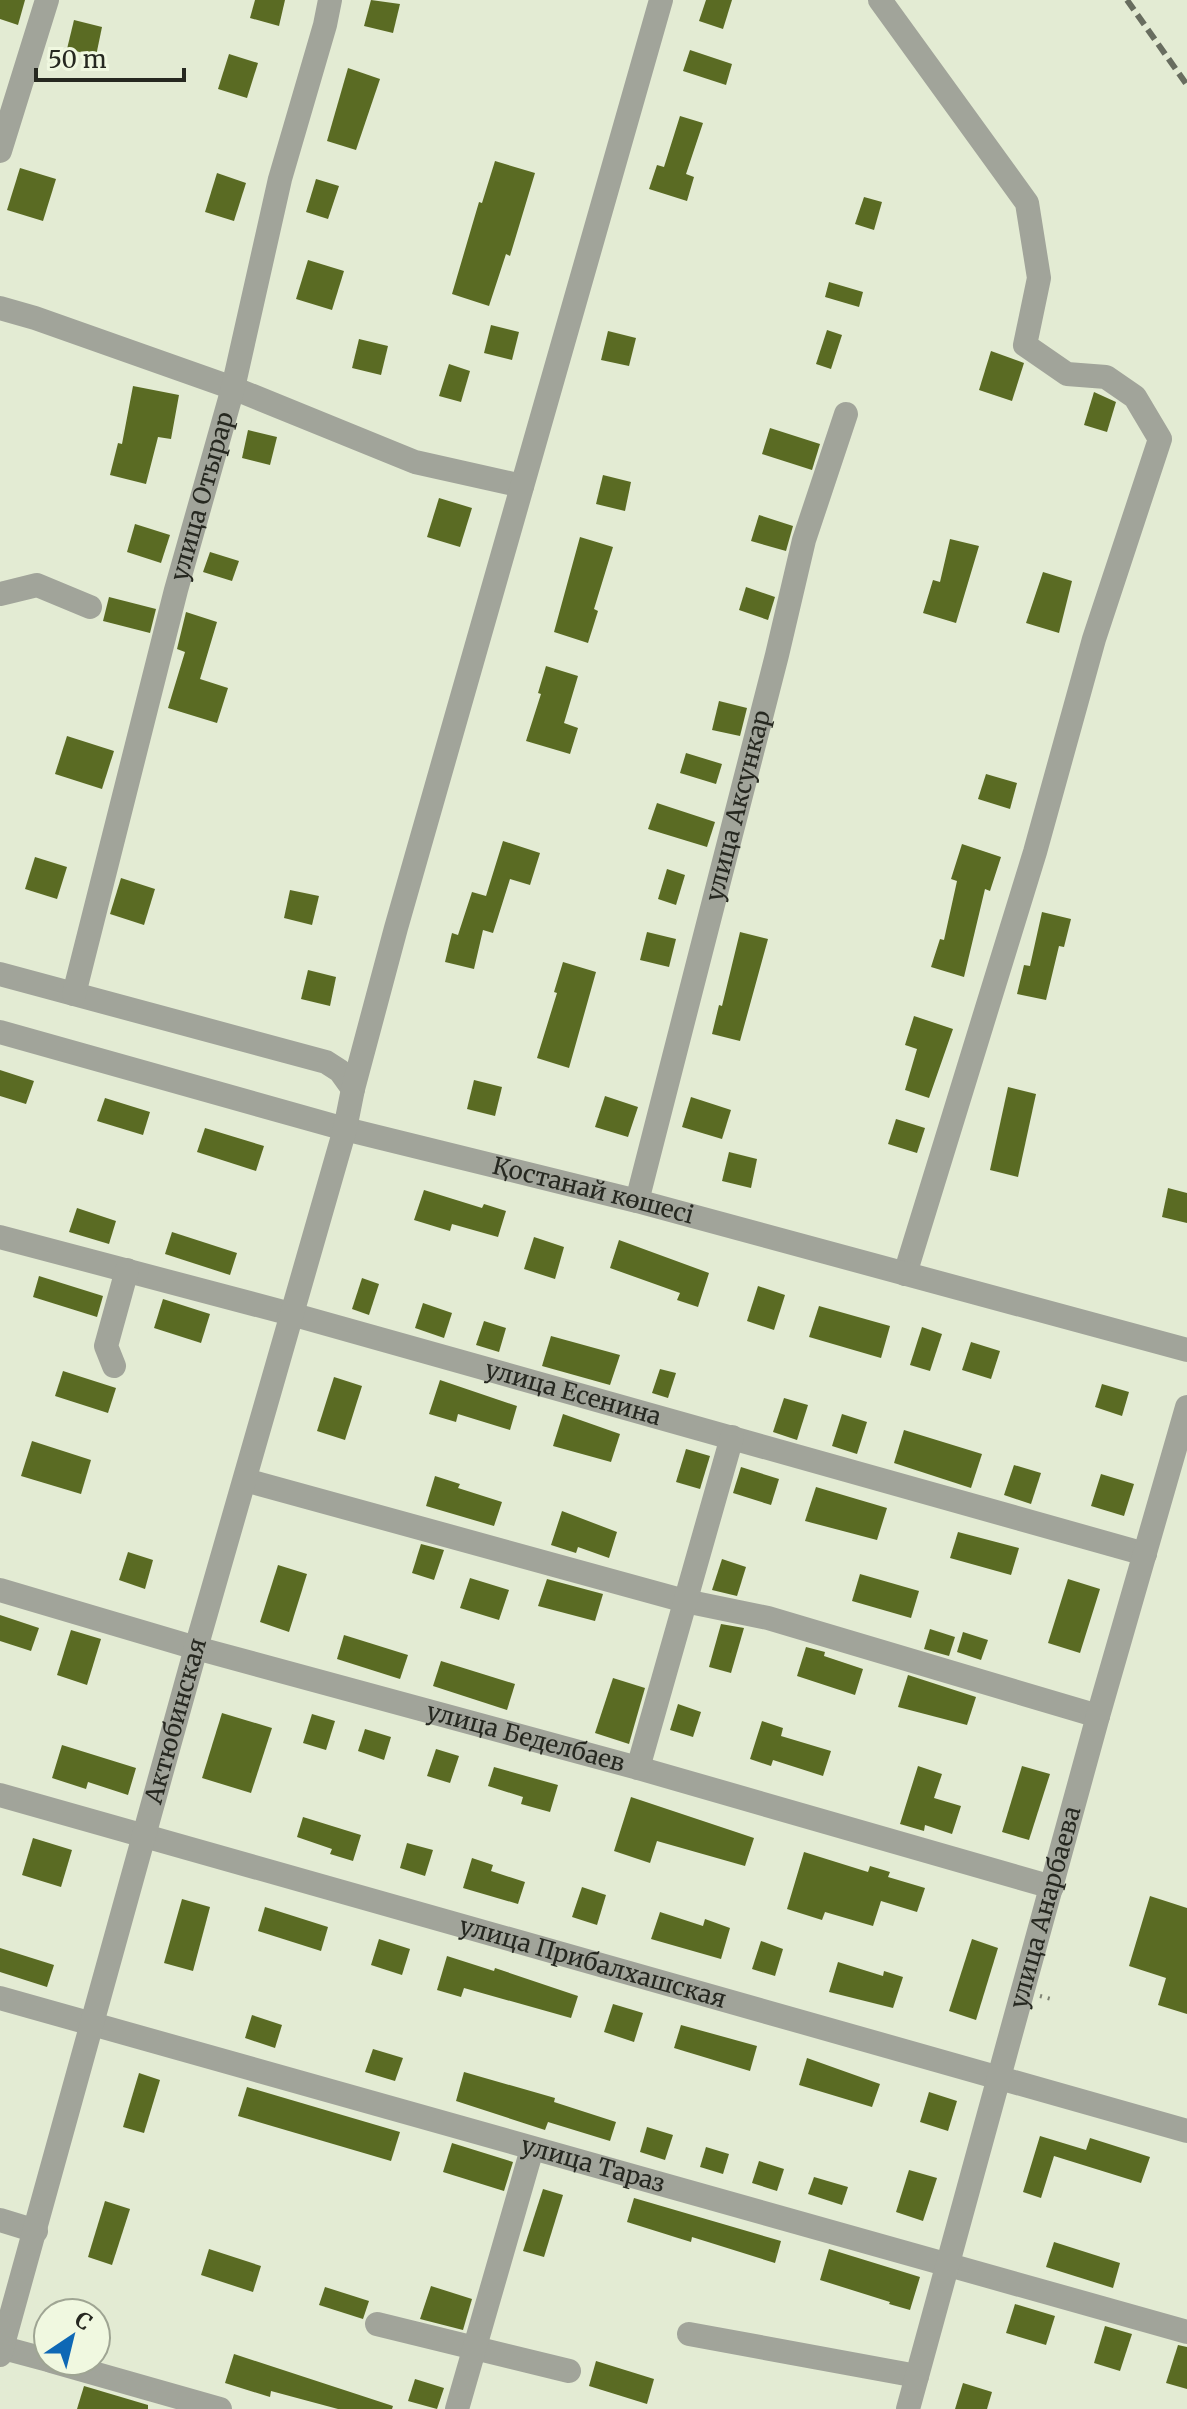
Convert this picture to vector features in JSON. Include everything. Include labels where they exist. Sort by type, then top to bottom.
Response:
[{"type":"street","points":[[0,151],[47,0]]},
{"type":"street","name":"улица Отырар","points":[[74,994],[176,590],[233,388],[280,179],[330,0]]},
{"type":"street","name":"Актюбинская","points":[[1,2350],[196,1648],[345,1129],[396,928],[661,0]]},
{"type":"street","points":[[880,0],[1027,203],[1039,278],[1025,345],[1067,374],[1106,377],[1116,383],[1135,397],[1160,439],[1094,639],[1035,852],[905,1274]]},
{"type":"street","points":[[0,308],[233,388],[415,462],[522,486]]},
{"type":"street","name":"улица Аксункар","points":[[637,1201],[804,540],[846,414]]},
{"type":"street","points":[[0,594],[37,585],[90,607]]},
{"type":"street","points":[[0,974],[326,1062],[340,1071],[353,1089]]},
{"type":"street","name":"Қостанай көшесі","points":[[0,1032],[345,1129],[637,1201],[1187,1350]]},
{"type":"street","name":"улица Есенина","points":[[1,1242],[127,1270],[291,1314],[1145,1554]]},
{"type":"street","points":[[114,1366],[106,1346],[127,1270]]},
{"type":"street","name":"улица Анарбаева","points":[[908,2409],[1098,1716],[1187,1407]]},
{"type":"street","points":[[638,1768],[732,1437]]},
{"type":"street","points":[[245,1480],[685,1601],[768,1618],[1098,1716]]},
{"type":"street","name":"улица Беделбаев","points":[[0,1590],[196,1648],[638,1768],[1052,1887]]},
{"type":"street","name":"улица Прибалхашская","points":[[0,1795],[1187,2131]]},
{"type":"street","name":"улица Тараз","points":[[0,1998],[1187,2332]]},
{"type":"street","points":[[457,2409],[532,2149]]},
{"type":"street","points":[[0,2220],[36,2231]]},
{"type":"street","points":[[377,2324],[569,2371]]},
{"type":"street","points":[[689,2334],[917,2376]]},
{"type":"street","points":[[1,2350],[32,2357]]},
{"type":"street","points":[[107,2377],[220,2409]]},
{"type":"building","points":[[0,0],[25,0],[18,25],[0,19]]},
{"type":"building","points":[[255,0],[285,0],[279,26],[250,18]]},
{"type":"building","points":[[371,0],[400,4],[393,33],[364,26]]},
{"type":"building","points":[[706,0],[732,0],[723,29],[699,21]]},
{"type":"building","points":[[74,20],[102,27],[96,56],[67,49]]},
{"type":"building","points":[[690,50],[732,64],[726,85],[683,71]]},
{"type":"building","points":[[229,54],[258,63],[247,98],[218,89]]},
{"type":"building","points":[[348,68],[380,79],[356,150],[327,141]]},
{"type":"building","points":[[680,116],[703,123],[686,174],[694,177],[687,201],[649,189],[657,165],[664,167]]},
{"type":"building","points":[[495,161],[535,173],[510,256],[506,254],[489,306],[452,294],[479,202],[482,203]]},
{"type":"building","points":[[20,168],[56,179],[43,221],[7,210]]},
{"type":"building","points":[[217,173],[246,183],[234,221],[205,212]]},
{"type":"building","points":[[316,179],[339,186],[328,219],[306,212]]},
{"type":"building","points":[[864,197],[882,202],[874,230],[855,224]]},
{"type":"building","points":[[308,260],[344,271],[332,310],[296,299]]},
{"type":"building","points":[[829,282],[863,292],[859,307],[825,297]]},
{"type":"building","points":[[491,325],[519,332],[512,360],[484,353]]},
{"type":"building","points":[[827,330],[842,335],[831,369],[816,364]]},
{"type":"building","points":[[608,331],[636,338],[629,366],[601,360]]},
{"type":"building","points":[[359,339],[388,346],[381,375],[352,368]]},
{"type":"building","points":[[991,351],[1024,363],[1012,401],[979,390]]},
{"type":"building","points":[[449,364],[470,371],[461,402],[439,396]]},
{"type":"building","points":[[133,386],[179,395],[171,439],[158,437],[146,484],[110,475],[118,443],[122,444]]},
{"type":"building","points":[[1094,392],[1116,402],[1107,432],[1084,425]]},
{"type":"building","points":[[770,428],[820,444],[812,470],[762,454]]},
{"type":"building","points":[[248,430],[277,437],[270,465],[242,458]]},
{"type":"building","points":[[603,475],[631,482],[625,511],[596,504]]},
{"type":"building","points":[[439,498],[472,508],[460,547],[427,537]]},
{"type":"building","points":[[759,515],[793,526],[786,551],[751,541]]},
{"type":"building","points":[[135,524],[170,535],[161,563],[127,552]]},
{"type":"building","points":[[580,537],[613,547],[594,609],[598,611],[588,643],[554,632]]},
{"type":"building","points":[[950,539],[979,546],[956,623],[923,613],[933,580],[940,582]]},
{"type":"building","points":[[210,552],[239,561],[232,581],[203,572]]},
{"type":"building","points":[[1043,572],[1072,581],[1059,633],[1026,623]]},
{"type":"building","points":[[746,587],[775,597],[768,620],[739,610]]},
{"type":"building","points":[[109,597],[156,609],[150,633],[103,621]]},
{"type":"building","points":[[186,612],[217,622],[200,679],[228,688],[217,723],[168,708],[185,652],[177,649]]},
{"type":"building","points":[[546,666],[578,676],[564,723],[578,728],[570,754],[526,741]]},
{"type":"building","points":[[719,701],[747,708],[740,736],[712,730]]},
{"type":"building","points":[[67,736],[114,751],[102,789],[55,774]]},
{"type":"building","points":[[686,753],[722,764],[716,784],[680,773]]},
{"type":"building","points":[[986,774],[1017,783],[1010,809],[978,799]]},
{"type":"building","points":[[657,803],[715,822],[707,847],[648,829]]},
{"type":"building","points":[[503,841],[540,853],[530,885],[510,879],[493,933],[483,930],[474,969],[445,962],[452,933],[458,935],[472,892],[486,896]]},
{"type":"building","points":[[962,844],[1001,857],[990,891],[985,889],[964,977],[931,967],[940,939],[944,940],[957,881],[951,879]]},
{"type":"building","points":[[35,857],[67,867],[57,899],[25,889]]},
{"type":"building","points":[[667,869],[685,875],[676,905],[658,899]]},
{"type":"building","points":[[121,878],[155,889],[144,925],[110,914]]},
{"type":"building","points":[[290,890],[319,896],[312,925],[284,918]]},
{"type":"building","points":[[1042,912],[1071,919],[1064,947],[1059,946],[1046,1000],[1017,994],[1024,965],[1030,966]]},
{"type":"building","points":[[647,932],[676,939],[669,967],[640,960]]},
{"type":"building","points":[[740,932],[768,939],[740,1041],[712,1034]]},
{"type":"building","points":[[563,962],[596,972],[569,1068],[537,1058]]},
{"type":"building","points":[[308,970],[336,977],[330,1006],[301,999]]},
{"type":"building","points":[[914,1016],[953,1029],[929,1098],[905,1090],[917,1049],[905,1045]]},
{"type":"building","points":[[0,1070],[34,1081],[26,1104],[0,1096]]},
{"type":"building","points":[[474,1080],[502,1087],[495,1116],[467,1109]]},
{"type":"building","points":[[1008,1087],[1036,1094],[1018,1177],[990,1170]]},
{"type":"building","points":[[605,1096],[638,1107],[628,1137],[595,1127]]},
{"type":"building","points":[[691,1097],[731,1110],[722,1139],[682,1127]]},
{"type":"building","points":[[105,1098],[150,1112],[143,1135],[97,1121]]},
{"type":"building","points":[[896,1119],[925,1128],[917,1153],[888,1144]]},
{"type":"building","points":[[205,1128],[264,1146],[256,1171],[197,1152]]},
{"type":"building","points":[[729,1152],[757,1159],[751,1188],[722,1181]]},
{"type":"building","points":[[1168,1188],[1187,1193],[1187,1223],[1162,1217]]},
{"type":"building","points":[[424,1190],[482,1208],[484,1204],[506,1211],[498,1237],[452,1224],[450,1231],[414,1220]]},
{"type":"building","points":[[77,1208],[116,1221],[109,1244],[69,1232]]},
{"type":"building","points":[[172,1232],[237,1253],[230,1275],[165,1254]]},
{"type":"building","points":[[534,1237],[564,1247],[555,1279],[524,1269]]},
{"type":"building","points":[[619,1240],[709,1273],[698,1307],[677,1300],[680,1293],[610,1268]]},
{"type":"building","points":[[39,1276],[103,1296],[97,1317],[33,1297]]},
{"type":"building","points":[[362,1278],[379,1284],[369,1315],[352,1309]]},
{"type":"building","points":[[758,1286],[785,1295],[774,1330],[747,1321]]},
{"type":"building","points":[[163,1299],[210,1314],[201,1343],[154,1328]]},
{"type":"building","points":[[423,1303],[452,1313],[444,1338],[415,1328]]},
{"type":"building","points":[[819,1306],[890,1326],[881,1358],[809,1337]]},
{"type":"building","points":[[484,1321],[506,1328],[499,1352],[476,1345]]},
{"type":"building","points":[[922,1327],[942,1334],[930,1371],[910,1365]]},
{"type":"building","points":[[551,1336],[620,1355],[610,1385],[542,1366]]},
{"type":"building","points":[[971,1342],[1000,1351],[991,1379],[962,1370]]},
{"type":"building","points":[[660,1369],[676,1373],[668,1398],[652,1393]]},
{"type":"building","points":[[63,1371],[116,1388],[108,1413],[55,1396]]},
{"type":"building","points":[[334,1377],[362,1386],[345,1440],[317,1431]]},
{"type":"building","points":[[440,1380],[517,1406],[510,1430],[458,1414],[456,1422],[429,1414]]},
{"type":"building","points":[[1102,1384],[1129,1392],[1122,1416],[1095,1407]]},
{"type":"building","points":[[784,1398],[808,1405],[797,1440],[773,1432]]},
{"type":"building","points":[[563,1414],[620,1434],[611,1462],[553,1446]]},
{"type":"building","points":[[842,1414],[867,1422],[857,1454],[832,1446]]},
{"type":"building","points":[[904,1430],[982,1454],[971,1488],[894,1463]]},
{"type":"building","points":[[32,1441],[91,1460],[81,1494],[21,1476]]},
{"type":"building","points":[[686,1449],[710,1456],[700,1489],[676,1482]]},
{"type":"building","points":[[1014,1465],[1041,1473],[1031,1504],[1004,1495]]},
{"type":"building","points":[[741,1467],[779,1479],[771,1505],[733,1493]]},
{"type":"building","points":[[1101,1474],[1134,1484],[1124,1516],[1091,1506]]},
{"type":"building","points":[[435,1476],[460,1484],[458,1488],[502,1502],[494,1526],[426,1506]]},
{"type":"building","points":[[816,1487],[887,1508],[877,1540],[805,1521]]},
{"type":"building","points":[[562,1511],[617,1532],[609,1558],[578,1547],[576,1553],[551,1545]]},
{"type":"building","points":[[958,1532],[1019,1548],[1011,1575],[950,1558]]},
{"type":"building","points":[[421,1544],[444,1550],[434,1580],[412,1573]]},
{"type":"building","points":[[128,1552],[153,1560],[145,1589],[119,1580]]},
{"type":"building","points":[[722,1559],[746,1567],[737,1596],[712,1590]]},
{"type":"building","points":[[278,1565],[307,1574],[289,1632],[260,1622]]},
{"type":"building","points":[[860,1574],[919,1591],[911,1618],[852,1601]]},
{"type":"building","points":[[470,1578],[509,1590],[499,1620],[460,1608]]},
{"type":"building","points":[[547,1579],[603,1594],[595,1621],[538,1606]]},
{"type":"building","points":[[1068,1579],[1100,1589],[1080,1653],[1048,1643]]},
{"type":"building","points":[[0,1615],[39,1628],[31,1651],[0,1641]]},
{"type":"building","points":[[721,1624],[744,1628],[731,1673],[709,1667]]},
{"type":"building","points":[[930,1629],[955,1637],[949,1656],[924,1649]]},
{"type":"building","points":[[71,1630],[101,1639],[87,1685],[57,1675]]},
{"type":"building","points":[[963,1632],[988,1640],[981,1660],[957,1652]]},
{"type":"building","points":[[344,1635],[408,1655],[400,1679],[337,1659]]},
{"type":"building","points":[[806,1647],[863,1669],[855,1695],[797,1676]]},
{"type":"building","points":[[441,1661],[515,1684],[507,1710],[433,1686]]},
{"type":"building","points":[[908,1675],[976,1697],[967,1725],[898,1707]]},
{"type":"building","points":[[613,1678],[645,1688],[629,1744],[595,1733]]},
{"type":"building","points":[[678,1704],[701,1712],[693,1737],[670,1730]]},
{"type":"building","points":[[222,1713],[272,1728],[251,1793],[202,1778]]},
{"type":"building","points":[[312,1714],[335,1721],[326,1750],[303,1743]]},
{"type":"building","points":[[762,1721],[783,1728],[781,1736],[831,1751],[823,1776],[773,1760],[771,1766],[750,1759]]},
{"type":"building","points":[[365,1729],[391,1737],[384,1760],[358,1751]]},
{"type":"building","points":[[62,1745],[136,1768],[128,1795],[88,1782],[86,1789],[52,1778]]},
{"type":"building","points":[[436,1749],[459,1756],[450,1783],[427,1776]]},
{"type":"building","points":[[918,1766],[942,1774],[934,1798],[961,1806],[952,1834],[925,1825],[924,1831],[900,1824]]},
{"type":"building","points":[[1022,1766],[1050,1774],[1029,1840],[1002,1832]]},
{"type":"building","points":[[494,1767],[558,1785],[550,1812],[521,1804],[523,1797],[488,1786]]},
{"type":"building","points":[[631,1797],[754,1838],[745,1866],[657,1841],[650,1863],[614,1851]]},
{"type":"building","points":[[303,1817],[361,1835],[353,1861],[330,1854],[332,1849],[297,1837]]},
{"type":"building","points":[[33,1838],[72,1850],[61,1887],[22,1875]]},
{"type":"building","points":[[407,1843],[433,1850],[425,1876],[400,1868]]},
{"type":"building","points":[[804,1852],[868,1872],[870,1866],[890,1872],[888,1877],[925,1888],[917,1912],[881,1901],[873,1926],[825,1912],[822,1920],[787,1909]]},
{"type":"building","points":[[472,1858],[493,1865],[491,1871],[525,1882],[518,1904],[463,1888]]},
{"type":"building","points":[[582,1887],[606,1895],[597,1925],[572,1917]]},
{"type":"building","points":[[1150,1896],[1187,1908],[1187,2014],[1158,2005],[1166,1978],[1129,1966]]},
{"type":"building","points":[[182,1899],[210,1907],[193,1971],[164,1963]]},
{"type":"building","points":[[265,1907],[328,1927],[321,1951],[258,1931]]},
{"type":"building","points":[[660,1912],[703,1926],[705,1919],[730,1928],[721,1959],[651,1939]]},
{"type":"building","points":[[379,1939],[410,1949],[402,1975],[371,1965]]},
{"type":"building","points":[[972,1939],[998,1948],[976,2020],[949,2011]]},
{"type":"building","points":[[761,1941],[783,1949],[775,1976],[752,1969]]},
{"type":"building","points":[[0,1948],[54,1965],[47,1987],[0,1972]]},
{"type":"building","points":[[447,1956],[494,1971],[495,1968],[578,1996],[571,2018],[464,1988],[461,1997],[437,1990]]},
{"type":"building","points":[[838,1962],[883,1976],[884,1971],[903,1977],[893,2008],[829,1992]]},
{"type":"building","points":[[613,2004],[643,2013],[634,2042],[604,2032]]},
{"type":"building","points":[[252,2015],[282,2025],[275,2048],[245,2038]]},
{"type":"building","points":[[681,2025],[757,2046],[750,2071],[674,2048]]},
{"type":"building","points":[[373,2049],[403,2058],[395,2081],[365,2072]]},
{"type":"building","points":[[807,2058],[880,2084],[872,2107],[799,2085]]},
{"type":"building","points":[[464,2072],[555,2098],[554,2102],[616,2122],[610,2141],[548,2122],[545,2130],[456,2101]]},
{"type":"building","points":[[139,2073],[160,2080],[144,2133],[123,2127]]},
{"type":"building","points":[[247,2087],[400,2132],[391,2161],[238,2116]]},
{"type":"building","points":[[929,2092],[957,2101],[948,2131],[920,2122]]},
{"type":"building","points":[[647,2127],[673,2135],[665,2160],[640,2152]]},
{"type":"building","points":[[1040,2136],[1086,2150],[1090,2138],[1150,2157],[1141,2183],[1054,2156],[1041,2198],[1023,2192]]},
{"type":"building","points":[[452,2143],[513,2162],[504,2191],[443,2172]]},
{"type":"building","points":[[706,2147],[729,2154],[723,2174],[700,2167]]},
{"type":"building","points":[[759,2161],[784,2169],[777,2191],[752,2183]]},
{"type":"building","points":[[909,2170],[937,2178],[923,2221],[896,2212]]},
{"type":"building","points":[[814,2177],[848,2187],[842,2205],[808,2194]]},
{"type":"building","points":[[543,2189],[563,2195],[544,2257],[523,2251]]},
{"type":"building","points":[[634,2198],[781,2241],[775,2263],[692,2237],[691,2242],[627,2222]]},
{"type":"building","points":[[105,2201],[130,2209],[112,2265],[88,2257]]},
{"type":"building","points":[[1054,2242],[1120,2263],[1113,2288],[1046,2267]]},
{"type":"building","points":[[209,2249],[261,2266],[253,2292],[201,2275]]},
{"type":"building","points":[[829,2249],[920,2277],[910,2310],[820,2280]]},
{"type":"building","points":[[431,2286],[472,2299],[463,2330],[420,2319]]},
{"type":"building","points":[[325,2287],[369,2301],[363,2319],[319,2305]]},
{"type":"building","points":[[1015,2304],[1055,2316],[1046,2345],[1006,2333]]},
{"type":"building","points":[[1105,2326],[1132,2334],[1120,2371],[1094,2363]]},
{"type":"building","points":[[1178,2345],[1187,2347],[1187,2389],[1166,2383]]},
{"type":"building","points":[[234,2354],[393,2406],[392,2409],[338,2409],[271,2391],[270,2397],[225,2383]]},
{"type":"building","points":[[596,2361],[654,2379],[647,2404],[589,2386]]},
{"type":"building","points":[[415,2379],[444,2388],[437,2409],[408,2401]]},
{"type":"building","points":[[963,2383],[992,2392],[987,2409],[955,2409]]},
{"type":"building","points":[[84,2386],[148,2405],[148,2409],[77,2409]]},
{"type":"railway","points":[[1127,0],[1187,85]]}]
